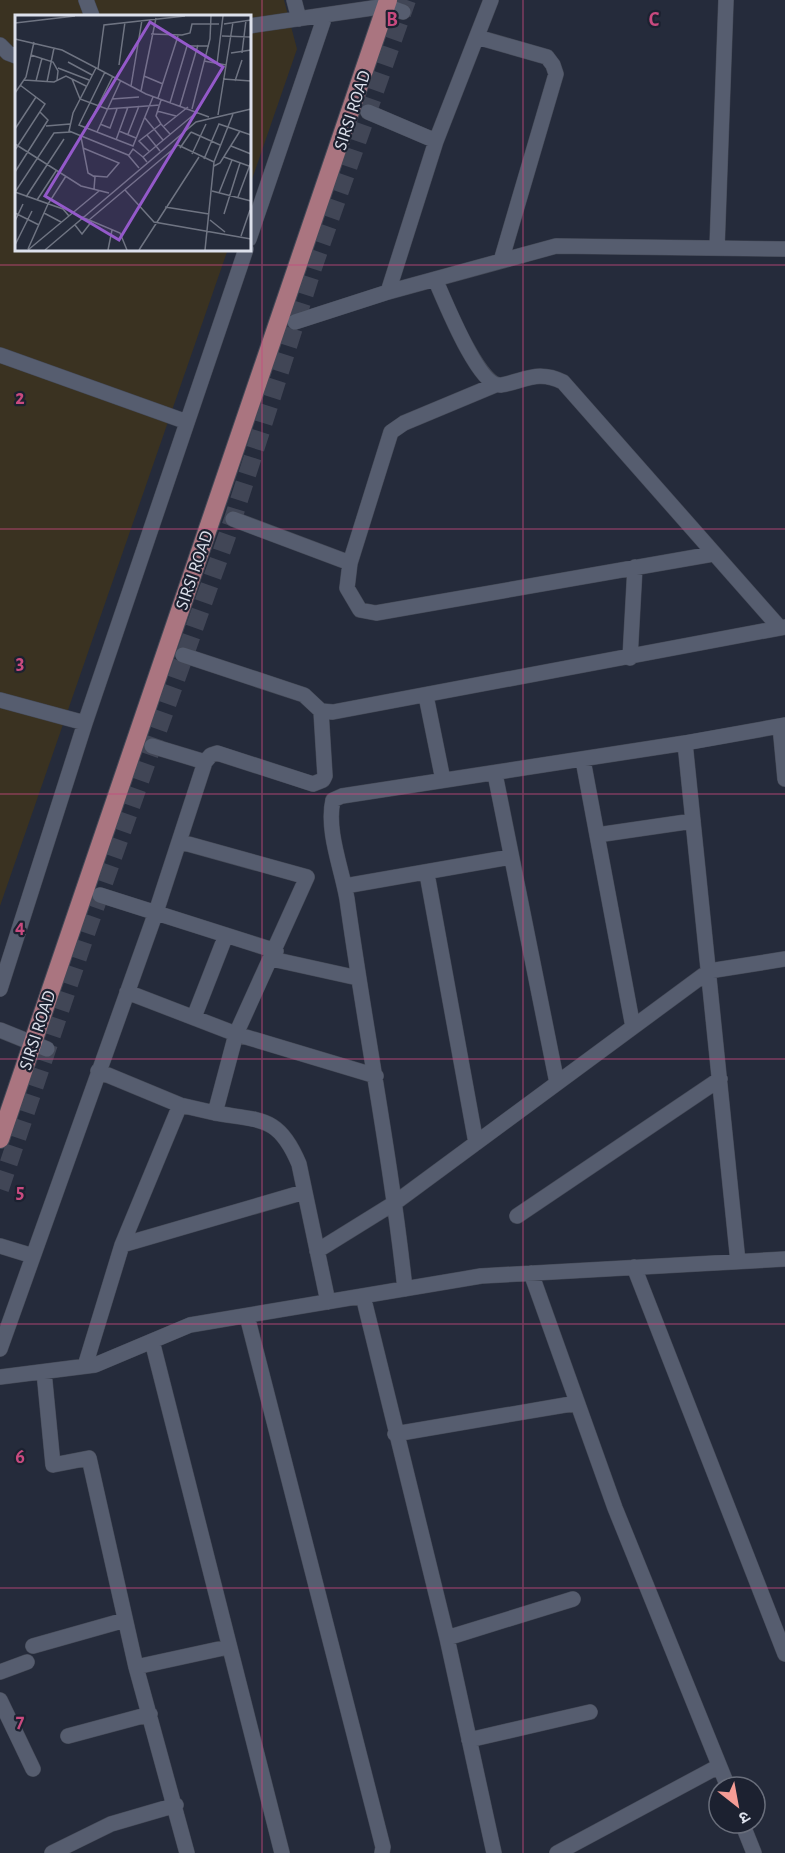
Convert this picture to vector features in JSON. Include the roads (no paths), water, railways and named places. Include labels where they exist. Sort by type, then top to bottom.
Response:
[{"type":"main road","name":"SIRSI ROAD","points":[[0,1139],[40,1046],[72,923],[393,6]]},
{"type":"street","points":[[86,0],[92,15]]},
{"type":"street","points":[[294,0],[299,19]]},
{"type":"street","points":[[388,292],[436,141],[490,0]]},
{"type":"street","points":[[717,248],[726,0]]},
{"type":"street","points":[[250,26],[393,6]]},
{"type":"street","points":[[250,236],[325,16]]},
{"type":"street","points":[[477,37],[547,57],[556,74],[501,261]]},
{"type":"street","points":[[0,45],[15,56]]},
{"type":"street","points":[[368,112],[436,141]]},
{"type":"street","points":[[295,322],[388,292],[556,246],[785,249]]},
{"type":"street","points":[[0,989],[85,723],[246,250]]},
{"type":"street","points":[[435,279],[481,373],[495,385]]},
{"type":"street","points":[[0,355],[187,422]]},
{"type":"street","points":[[713,554],[376,613],[360,610],[347,588],[350,563],[392,432],[404,423],[495,385],[536,375],[551,376],[563,382],[713,554],[782,627]]},
{"type":"street","points":[[233,519],[350,563]]},
{"type":"street","points":[[630,658],[635,567]]},
{"type":"street","points":[[183,655],[304,696],[321,711],[333,712],[630,658],[782,627]]},
{"type":"street","points":[[426,696],[443,780]]},
{"type":"street","points":[[0,700],[85,723]]},
{"type":"street","points":[[0,1349],[181,842],[205,762],[217,753],[313,784],[318,783],[325,776],[321,711]]},
{"type":"street","points":[[405,1288],[396,1202],[358,978],[345,886],[330,813],[333,800],[342,796],[583,760],[783,725],[785,779]]},
{"type":"street","points":[[685,743],[738,1262]]},
{"type":"street","points":[[152,746],[205,762]]},
{"type":"street","points":[[583,760],[633,1027]]},
{"type":"street","points":[[495,774],[557,1083]]},
{"type":"street","points":[[597,835],[693,821]]},
{"type":"street","points":[[181,842],[307,877],[274,955],[236,1034],[214,1113]]},
{"type":"street","points":[[345,886],[427,874],[510,857]]},
{"type":"street","points":[[427,874],[476,1143]]},
{"type":"street","points":[[100,895],[226,935],[274,955],[358,978]]},
{"type":"street","points":[[194,1017],[226,935]]},
{"type":"street","points":[[317,1251],[396,1202],[709,971],[785,959]]},
{"type":"street","points":[[127,992],[236,1034],[376,1076]]},
{"type":"street","points":[[0,1030],[40,1046]]},
{"type":"street","points":[[98,1071],[180,1105],[267,1122],[280,1130],[299,1164],[328,1302]]},
{"type":"street","points":[[518,1216],[720,1078]]},
{"type":"street","points":[[84,1366],[123,1245],[180,1105]]},
{"type":"street","points":[[123,1245],[304,1192]]},
{"type":"street","points":[[0,1246],[33,1256]]},
{"type":"street","points":[[0,1377],[95,1365],[190,1325],[481,1276],[785,1259]]},
{"type":"street","points":[[634,1267],[785,1654]]},
{"type":"street","points":[[531,1273],[615,1508],[723,1775]]},
{"type":"street","points":[[363,1296],[395,1434],[447,1638],[494,1853]]},
{"type":"street","points":[[247,1316],[383,1847],[382,1853]]},
{"type":"street","points":[[152,1341],[282,1853]]},
{"type":"street","points":[[44,1371],[53,1465],[89,1458],[136,1667],[176,1805],[187,1853]]},
{"type":"street","points":[[395,1434],[578,1403]]},
{"type":"street","points":[[447,1638],[573,1599]]},
{"type":"street","points":[[33,1646],[125,1620]]},
{"type":"street","points":[[136,1667],[228,1647]]},
{"type":"street","points":[[0,1672],[27,1662]]},
{"type":"street","points":[[0,1700],[33,1769]]},
{"type":"street","points":[[469,1740],[590,1712]]},
{"type":"street","points":[[68,1736],[150,1714]]},
{"type":"street","points":[[557,1853],[719,1766]]},
{"type":"street","points":[[57,1852],[111,1824],[176,1805]]},
{"type":"street","points":[[747,1835],[754,1853]]},
{"type":"tunnel","points":[[0,1189],[88,928],[233,519],[313,268],[407,0]]}]
